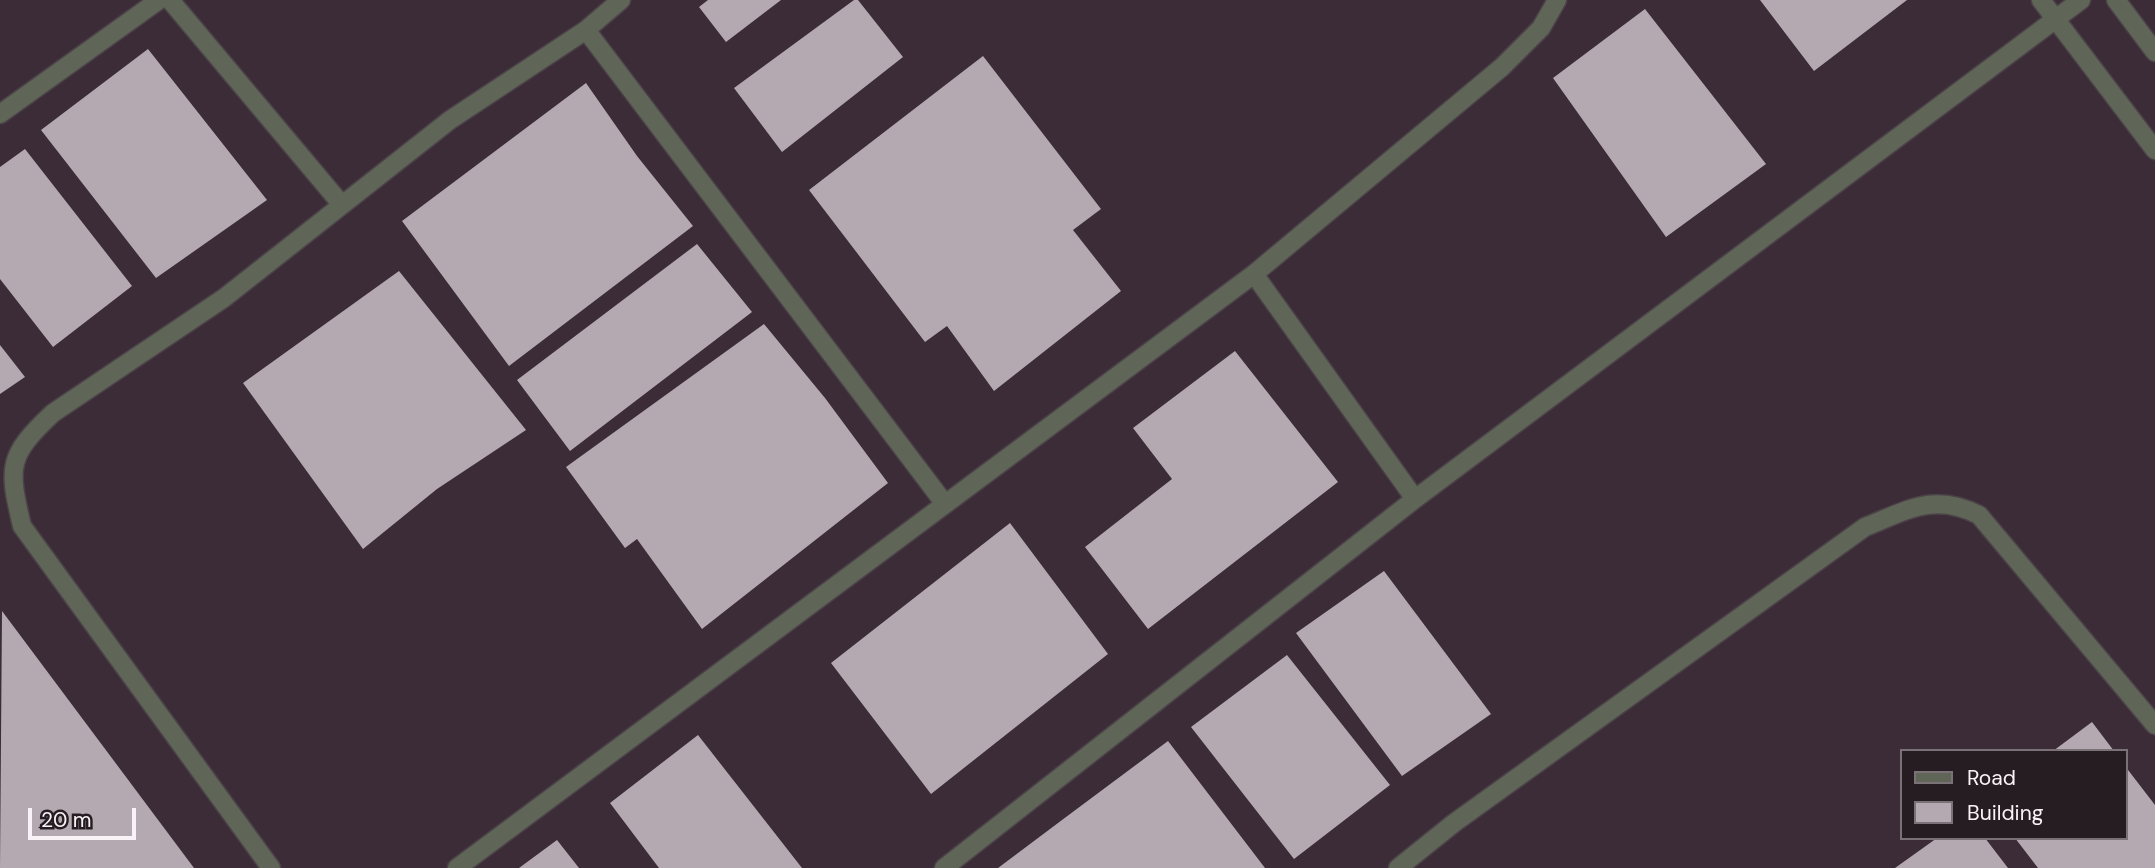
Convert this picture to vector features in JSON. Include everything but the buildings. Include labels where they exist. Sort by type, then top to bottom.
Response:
[{"type":"street","points":[[0,114],[159,0]]},
{"type":"street","points":[[170,0],[342,205]]},
{"type":"street","points":[[271,868],[22,526],[12,482],[13,463],[29,436],[53,412],[224,298],[450,120],[586,30],[621,0]]},
{"type":"street","points":[[457,868],[1254,274],[1502,67],[1541,28],[1557,0]]},
{"type":"street","points":[[2041,0],[2155,150]]},
{"type":"street","points":[[944,868],[1415,499],[2081,0]]},
{"type":"street","points":[[2116,0],[2155,52]]},
{"type":"street","points":[[586,30],[945,504]]},
{"type":"street","points":[[1254,274],[1415,499]]},
{"type":"street","points":[[1398,868],[1454,823],[1865,527],[1921,505],[1958,504],[1979,515],[2155,725]]},
{"type":"shaded area","points":[[0,0],[2155,0],[2155,868],[0,868]]}]
